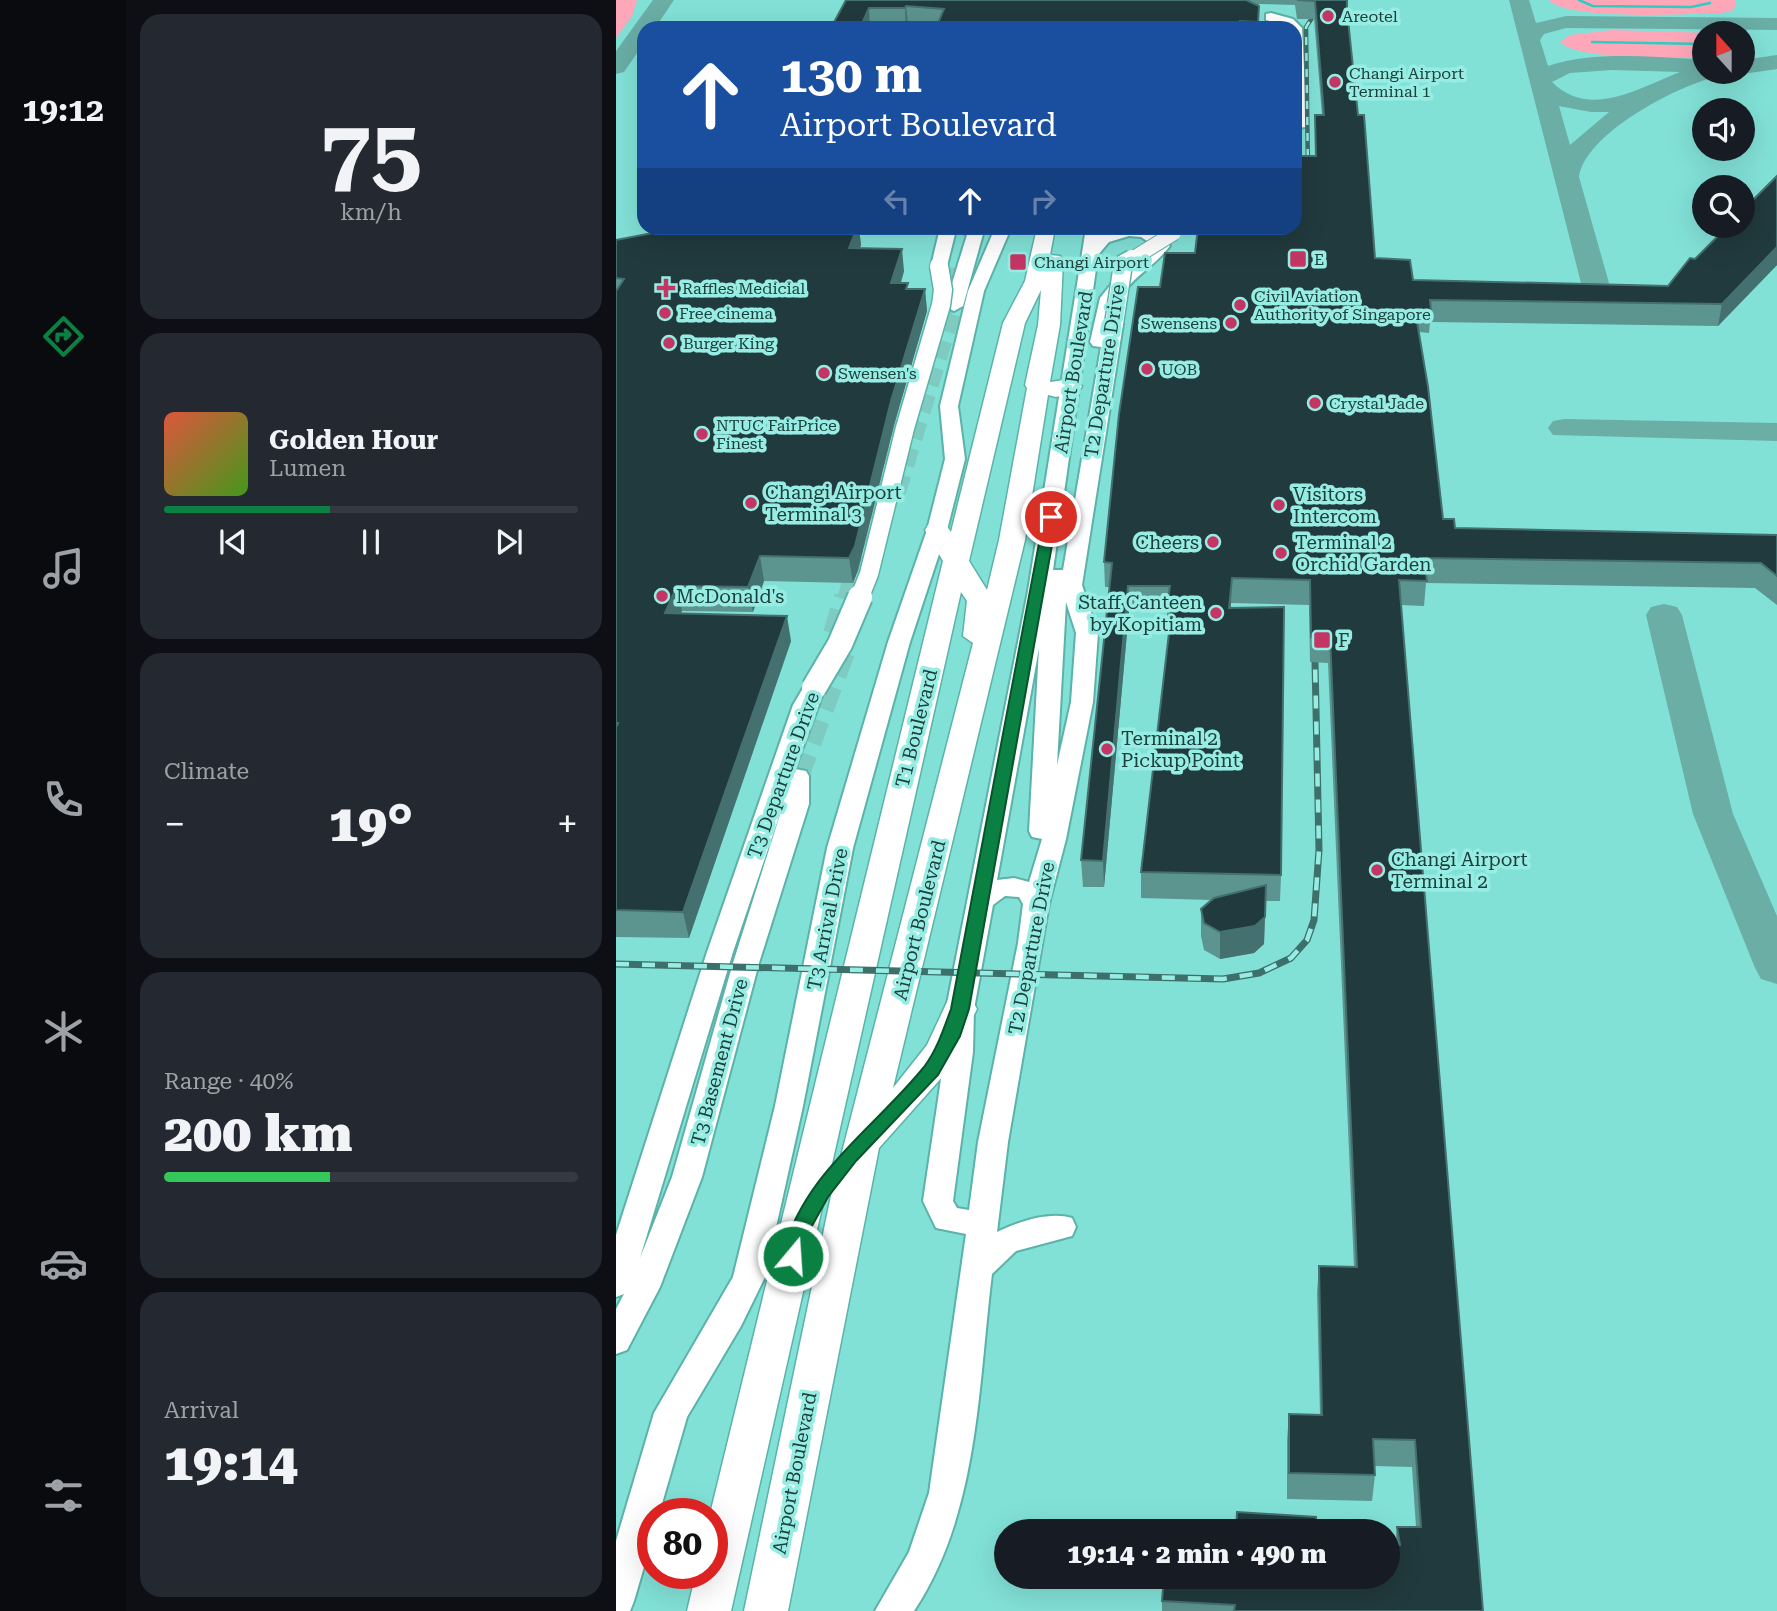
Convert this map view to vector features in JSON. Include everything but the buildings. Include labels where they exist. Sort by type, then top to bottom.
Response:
[{"type":"highway","name":"T1 Boulevard","points":[[799,1232],[886,847],[993,407],[1014,323],[1035,281],[1045,235]]},
{"type":"highway","name":"Airport Boulevard","points":[[766,1611],[850,1191],[1012,540],[1036,385],[1049,325],[1052,269],[1059,235]]},
{"type":"highway","points":[[1036,385],[1056,390],[1070,386]]},
{"type":"highway","points":[[937,530],[980,601],[964,699],[968,721]]},
{"type":"highway","points":[[709,1611],[799,1232],[833,1175],[932,1070],[951,1036],[960,1009]]},
{"type":"main road","points":[[1271,17],[1285,21]]},
{"type":"main road","name":"T3 Departure Drive","points":[[616,1284],[720,952],[805,705],[840,644],[869,574],[905,428],[936,327],[943,290],[939,265],[948,235]]},
{"type":"main road","points":[[951,266],[960,240],[956,235]]},
{"type":"main road","points":[[954,306],[968,235]]},
{"type":"main road","name":"T3 Arrival Drive","points":[[645,1498],[671,1413],[730,1316],[749,1277],[789,1106],[840,848],[899,642],[937,530],[955,459],[948,406],[976,291],[1000,235]]},
{"type":"main road","name":"Airport Boulevard","points":[[984,1224],[953,1221],[942,1214],[939,1208],[959,1052],[960,1009],[1039,591],[1093,235]]},
{"type":"main road","points":[[1090,263],[1105,237],[1112,235]]},
{"type":"main road","points":[[1044,874],[1041,839],[1051,623],[1104,310],[1124,278],[1162,246],[1151,235]]},
{"type":"main road","name":"T2 Departure Drive","points":[[893,1611],[913,1584],[946,1496],[979,1267],[993,1142],[1036,904],[1082,702],[1086,625],[1075,604],[1071,585],[1121,269],[1128,260],[1171,235]]},
{"type":"main road","name":"T3 Basement Drive","points":[[616,1340],[644,1287],[687,1177],[750,951],[797,804],[797,776]]},
{"type":"main road","points":[[979,904],[992,891],[1012,886],[1028,891],[1036,904]]},
{"type":"main road","points":[[979,1267],[994,1247],[1023,1234],[1061,1227]]},
{"type":"main road","points":[[616,1523],[631,1516],[637,1510]]},
{"type":"main road","name":"T3 Arrival Drive","points":[[616,1597],[637,1526]]},
{"type":"shaded area","points":[[616,0],[1777,0],[1777,1611],[616,1611]]},
{"type":"shaded area","points":[[616,0],[637,0],[632,16],[616,38]]},
{"type":"shaded area","points":[[1549,0],[1736,0],[1734,10],[1722,13],[1658,15],[1579,11],[1560,7]]},
{"type":"shaded area","points":[[1612,30],[1692,32],[1692,57],[1586,52],[1560,42],[1570,35]]},
{"type":"waterway","points":[[1579,0],[1593,6],[1691,7],[1710,3]]},
{"type":"waterway","points":[[1592,42],[1692,44]]},
{"type":"taxiway","points":[[649,21],[664,0]]},
{"type":"taxiway","points":[[1519,0],[1595,283]]},
{"type":"taxiway","points":[[1530,39],[1536,29],[1566,22],[1777,24]]},
{"type":"taxiway","points":[[616,67],[637,38]]},
{"type":"taxiway","points":[[1755,65],[1777,62]]},
{"type":"taxiway","points":[[1541,80],[1551,72],[1588,64],[1692,66]]},
{"type":"taxiway","points":[[1567,177],[1568,165],[1575,154],[1605,127],[1652,93],[1692,76]]},
{"type":"taxiway","points":[[1542,85],[1563,100],[1591,105],[1620,104],[1644,97]]},
{"type":"taxiway","points":[[1564,428],[1777,432]]},
{"type":"taxiway","points":[[1664,615],[1713,814],[1777,968]]},
{"type":"tunnel","points":[[943,312],[950,295],[951,266]]},
{"type":"tunnel","points":[[897,492],[954,306]]},
{"type":"tunnel","points":[[846,599],[900,420]]},
{"type":"tunnel","points":[[835,634],[846,597]]},
{"type":"tunnel","points":[[797,776],[843,652]]},
{"type":"railway","points":[[1308,173],[1306,27],[1312,18]]},
{"type":"railway","points":[[616,964],[1223,979],[1259,973],[1291,958],[1307,940],[1314,920],[1319,850],[1315,662]]},
{"type":"place","name":"Areotel","points":[[1328,16]]},
{"type":"place","name":"Changi Airport Terminal 1","points":[[1335,82]]},
{"type":"place","name":"E","points":[[1298,259]]},
{"type":"place","name":"Changi Airport","points":[[1018,262]]},
{"type":"place","name":"Raffles Medicial","points":[[666,288]]},
{"type":"place","name":"Civil Aviation Authority of Singapore","points":[[1240,305]]},
{"type":"place","name":"Free cinema","points":[[665,313]]},
{"type":"place","name":"Swensens","points":[[1231,323]]},
{"type":"place","name":"Burger King","points":[[669,343]]},
{"type":"place","name":"UOB","points":[[1147,369]]},
{"type":"place","name":"Swensen's","points":[[824,373]]},
{"type":"place","name":"Crystal Jade","points":[[1315,403]]},
{"type":"place","name":"NTUC FairPrice Finest","points":[[702,434]]},
{"type":"place","name":"Changi Airport Terminal 3","points":[[751,503]]},
{"type":"place","name":"Visitors Intercom","points":[[1279,505]]},
{"type":"place","name":"Cheers","points":[[1213,542]]},
{"type":"place","name":"Terminal 2 Orchid Garden","points":[[1281,553]]},
{"type":"place","name":"McDonald's","points":[[662,596]]},
{"type":"place","name":"Staff Canteen by Kopitiam","points":[[1216,613]]},
{"type":"place","name":"F","points":[[1322,640]]},
{"type":"place","name":"Terminal 2 Pickup Point","points":[[1107,749]]},
{"type":"place","name":"Changi Airport Terminal 2","points":[[1377,870]]},
{"type":"route","points":[[793,1256],[799,1232],[821,1191],[849,1156],[932,1070],[951,1036],[960,1009],[1051,517]]}]
